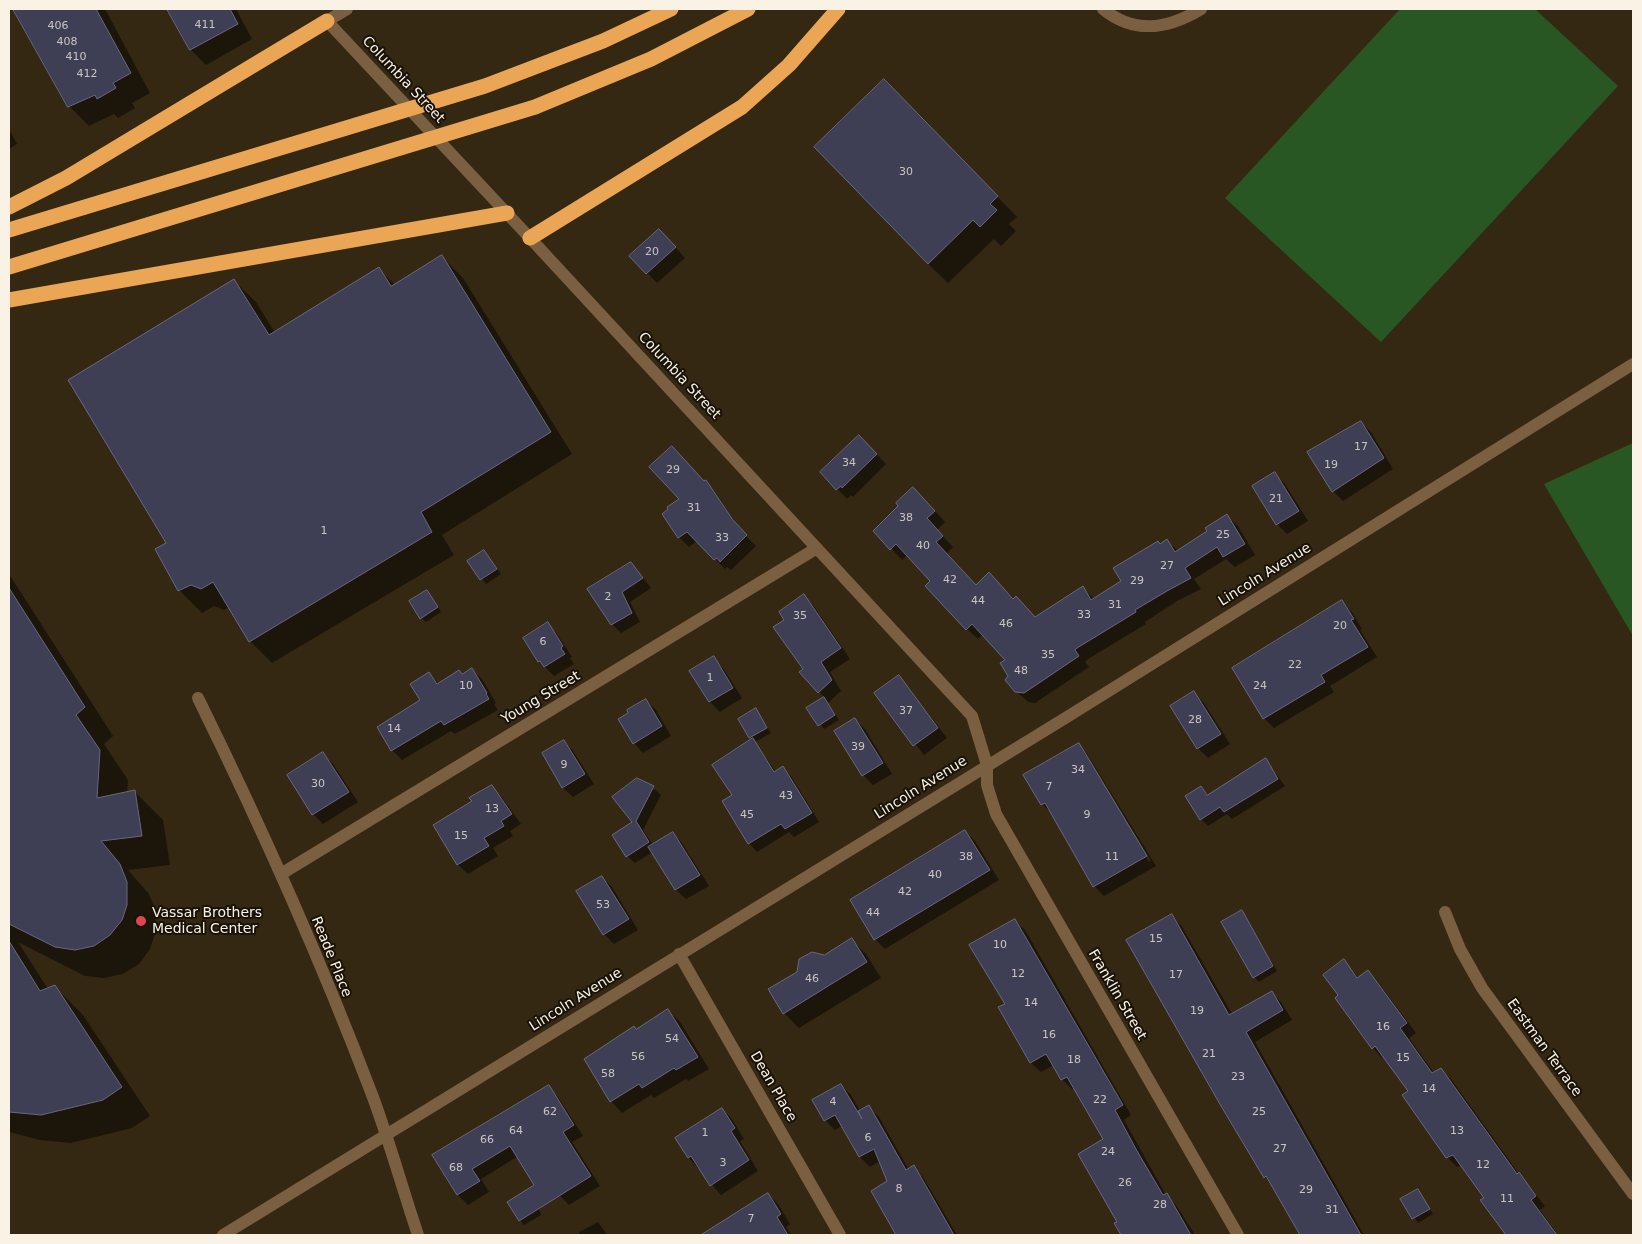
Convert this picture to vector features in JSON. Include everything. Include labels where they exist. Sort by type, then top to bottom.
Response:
[{"type":"highway","points":[[9,230],[485,86],[595,44],[671,9]]},
{"type":"highway","points":[[9,268],[534,107],[652,59],[748,9]]},
{"type":"highway","points":[[530,238],[742,107],[789,65],[838,9]]},
{"type":"highway","points":[[9,207],[66,178],[327,21]]},
{"type":"highway","points":[[9,300],[507,213]]},
{"type":"street","points":[[327,21],[347,9]]},
{"type":"street","points":[[1103,9],[1117,19],[1142,28],[1168,25],[1201,9]]},
{"type":"street","name":"Columbia Street","points":[[327,21],[488,192],[972,716],[987,765]]},
{"type":"street","name":"Lincoln Avenue","points":[[222,1235],[987,765],[1633,364]]},
{"type":"street","name":"Young Street","points":[[281,874],[818,548]]},
{"type":"street","name":"Reade Place","points":[[198,698],[281,874],[371,1093],[418,1235]]},
{"type":"street","name":"Franklin Street","points":[[987,765],[987,785],[996,814],[1238,1235]]},
{"type":"street","name":"Eastman Terrace","points":[[1446,912],[1460,949],[1482,988],[1633,1194]]},
{"type":"street","name":"Dean Place","points":[[679,954],[840,1235]]},
{"type":"green space","points":[[1400,9],[1535,9],[1618,86],[1381,342],[1225,198]]},
{"type":"green space","points":[[1633,443],[1633,636],[1544,484]]},
{"type":"building","points":[[13,9],[96,9],[131,73],[113,83],[116,88],[97,99],[95,95],[68,107]]},
{"type":"building","points":[[167,9],[230,9],[238,24],[190,50]]},
{"type":"building","points":[[884,79],[998,196],[990,204],[997,210],[980,227],[973,220],[928,264],[814,147]]},
{"type":"building","points":[[659,229],[676,247],[646,274],[629,256]]},
{"type":"building","points":[[442,255],[551,432],[421,512],[432,532],[249,642],[213,582],[201,589],[191,585],[178,591],[155,549],[166,543],[68,380],[234,279],[269,335],[379,267],[391,286]]},
{"type":"building","points":[[1361,421],[1384,458],[1332,492],[1307,452]]},
{"type":"building","points":[[859,435],[877,454],[842,488],[841,486],[836,490],[820,472]]},
{"type":"building","points":[[672,446],[704,481],[706,480],[733,520],[747,535],[720,562],[717,558],[714,560],[687,532],[678,538],[662,514],[668,509],[667,507],[679,499],[649,467]]},
{"type":"building","points":[[1275,472],[1299,511],[1276,525],[1252,486]]},
{"type":"building","points":[[913,487],[935,511],[927,518],[943,536],[936,542],[976,585],[989,572],[1013,599],[1016,596],[1035,617],[1083,586],[1091,600],[1121,581],[1113,568],[1158,541],[1160,544],[1167,539],[1175,552],[1207,531],[1205,528],[1227,514],[1245,544],[1223,557],[1217,547],[1185,568],[1191,578],[1135,610],[1136,612],[1077,648],[1075,650],[1079,656],[1024,693],[1015,692],[1005,680],[1008,676],[1000,663],[1005,660],[972,624],[966,630],[925,586],[930,581],[896,544],[890,550],[873,531],[898,506],[896,503]]},
{"type":"building","points":[[484,550],[497,569],[480,580],[467,561]]},
{"type":"building","points":[[631,562],[643,578],[622,592],[632,613],[611,625],[587,589]]},
{"type":"building","points":[[9,588],[85,707],[76,715],[100,750],[97,798],[135,790],[142,836],[101,841],[120,864],[127,882],[127,905],[122,920],[110,935],[94,946],[75,950],[55,947],[9,924]]},
{"type":"building","points":[[427,590],[438,607],[420,619],[409,601]]},
{"type":"building","points":[[804,594],[841,648],[821,662],[832,680],[818,693],[799,672],[803,669],[773,627],[784,620],[779,612]]},
{"type":"building","points":[[1342,600],[1354,619],[1351,620],[1368,647],[1321,675],[1325,682],[1263,719],[1232,668]]},
{"type":"building","points":[[548,622],[563,646],[561,648],[565,654],[544,667],[540,661],[538,662],[523,638]]},
{"type":"building","points":[[714,656],[733,688],[709,702],[689,671]]},
{"type":"building","points":[[472,668],[489,699],[444,725],[441,721],[391,751],[377,727],[420,700],[410,684],[429,672],[437,684],[459,670],[462,674]]},
{"type":"building","points":[[899,675],[938,728],[913,746],[874,693]]},
{"type":"building","points":[[1194,691],[1221,734],[1197,749],[1170,706]]},
{"type":"building","points":[[824,697],[835,715],[818,726],[806,708]]},
{"type":"building","points":[[646,699],[662,726],[633,744],[618,719],[628,713],[627,710]]},
{"type":"building","points":[[756,708],[767,728],[749,738],[738,719]]},
{"type":"building","points":[[855,718],[883,763],[862,776],[834,731]]},
{"type":"building","points":[[753,738],[774,772],[783,766],[812,813],[785,829],[781,824],[748,844],[722,801],[732,795],[712,765]]},
{"type":"building","points":[[564,740],[585,774],[562,788],[542,753]]},
{"type":"building","points":[[1079,743],[1147,856],[1093,887],[1045,803],[1041,805],[1023,775]]},
{"type":"building","points":[[323,752],[349,792],[312,815],[287,775]]},
{"type":"building","points":[[1266,758],[1278,779],[1224,812],[1220,807],[1200,820],[1185,796],[1201,786],[1207,795]]},
{"type":"building","points":[[637,778],[654,786],[636,821],[649,842],[626,857],[612,835],[632,822],[612,797]]},
{"type":"building","points":[[492,785],[512,814],[501,821],[504,826],[484,838],[489,846],[457,865],[433,825],[472,801],[469,798]]},
{"type":"building","points":[[965,830],[990,870],[874,940],[850,900]]},
{"type":"building","points":[[673,832],[700,875],[675,890],[648,847]]},
{"type":"building","points":[[602,876],[629,919],[603,935],[576,891]]},
{"type":"building","points":[[1242,910],[1273,966],[1253,978],[1221,922]]},
{"type":"building","points":[[1172,914],[1229,1015],[1272,991],[1283,1010],[1246,1032],[1361,1235],[1300,1235],[1266,1176],[1264,1178],[1221,1106],[1126,940]]},
{"type":"building","points":[[1015,919],[1123,1105],[1115,1110],[1137,1151],[1163,1195],[1167,1193],[1191,1235],[1121,1235],[1114,1223],[1117,1222],[1078,1154],[1103,1139],[1067,1077],[1061,1080],[1046,1054],[1030,1063],[998,1007],[1005,1004],[969,945]]},
{"type":"building","points":[[852,938],[867,962],[783,1014],[768,989],[797,972],[799,959],[812,952],[824,955]]},
{"type":"building","points":[[9,941],[40,991],[55,985],[122,1087],[103,1100],[41,1115],[9,1112]]},
{"type":"building","points":[[1344,959],[1357,978],[1368,970],[1407,1023],[1400,1028],[1432,1073],[1441,1068],[1517,1174],[1519,1172],[1536,1196],[1531,1200],[1557,1235],[1506,1235],[1480,1200],[1484,1198],[1453,1155],[1446,1158],[1402,1095],[1408,1091],[1375,1046],[1372,1049],[1335,998],[1338,995],[1323,975]]},
{"type":"building","points":[[668,1009],[698,1057],[676,1070],[674,1068],[642,1088],[639,1084],[610,1102],[584,1059],[634,1026],[636,1029]]},
{"type":"building","points":[[841,1084],[862,1119],[858,1111],[869,1105],[906,1170],[914,1165],[954,1235],[896,1235],[871,1191],[887,1181],[874,1149],[859,1157],[835,1115],[824,1121],[812,1100]]},
{"type":"building","points":[[549,1085],[574,1125],[563,1132],[591,1176],[519,1221],[507,1202],[534,1185],[510,1146],[472,1169],[480,1181],[457,1195],[432,1155]]},
{"type":"building","points":[[722,1108],[735,1128],[731,1131],[749,1160],[710,1186],[691,1156],[688,1158],[675,1138]]},
{"type":"building","points":[[1418,1189],[1430,1209],[1412,1219],[1400,1199]]},
{"type":"building","points":[[768,1193],[781,1214],[777,1217],[788,1235],[701,1235]]},
{"type":"place","name":"Vassar Brothers Medical Center","points":[[141,921]]}]
